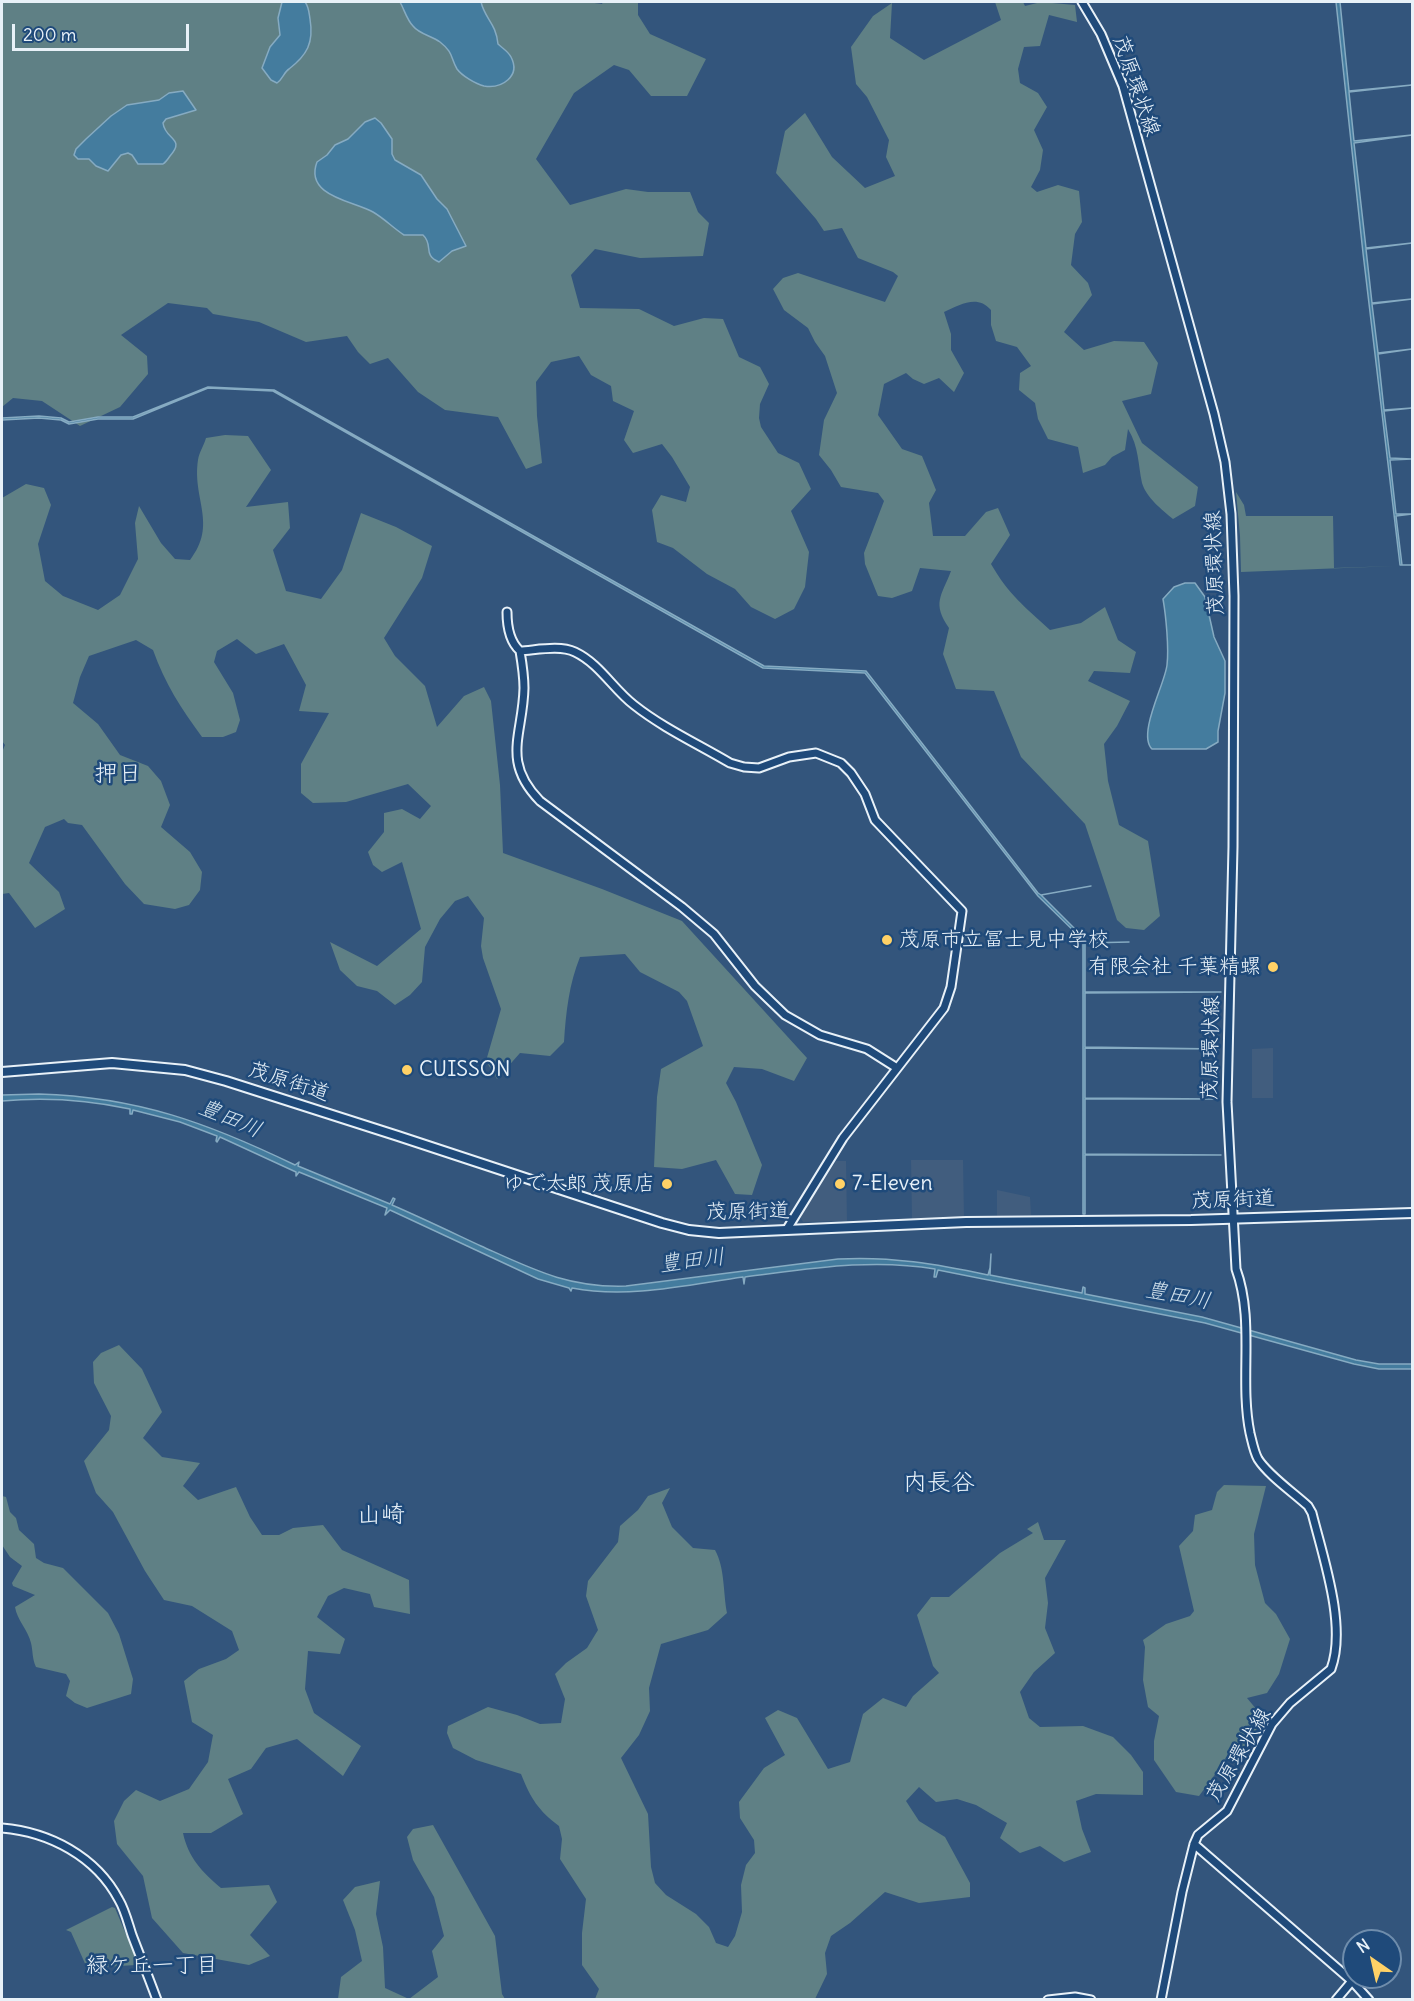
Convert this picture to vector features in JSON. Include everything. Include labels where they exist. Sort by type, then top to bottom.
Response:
[{"type":"main road","name":"茂原街道","points":[[2,1072],[112,1063],[185,1070],[226,1080],[689,1230],[720,1233],[966,1222],[1413,1213]]},
{"type":"street","name":"茂原環状線","points":[[1082,2],[1101,34],[1124,88],[1214,414],[1229,491],[1233,542],[1233,804],[1232,920],[1226,1084],[1236,1269],[1242,1286],[1245,1318],[1247,1419],[1256,1456],[1264,1467],[1308,1506],[1312,1513],[1334,1603],[1335,1635],[1331,1670],[1290,1703],[1272,1724],[1227,1811],[1198,1835],[1194,1844],[1182,1892],[1161,2000]]},
{"type":"street","points":[[507,612],[511,638],[520,651],[524,687],[516,748],[522,778],[529,790],[540,801],[682,907],[714,934],[755,986],[785,1015],[819,1035],[867,1049],[897,1068]]},
{"type":"street","points":[[520,651],[564,649],[574,652],[588,660],[621,695],[636,707],[730,763],[759,768],[789,757],[816,753],[841,763],[851,773],[871,806],[875,820],[962,911],[949,996],[935,1020],[843,1138],[787,1229]]},
{"type":"street","points":[[2,1828],[32,1832],[51,1838],[85,1860],[101,1876],[119,1899],[157,2000]]},
{"type":"street","points":[[1194,1844],[1342,1973]]},
{"type":"street","points":[[1359,1989],[1369,2000]]},
{"type":"street","points":[[1048,2000],[1075,1996],[1091,2000]]},
{"type":"shaded area","points":[[282,2],[305,2],[309,12],[311,35],[305,53],[277,83],[271,80],[262,68],[270,47],[280,35],[278,18]]},
{"type":"shaded area","points":[[400,2],[481,2],[495,31],[498,44],[511,57],[514,70],[512,75],[508,80],[497,85],[484,86],[473,82],[457,69],[450,52],[444,46],[413,26]]},
{"type":"shaded area","points":[[1336,2],[1340,2],[1349,91],[1412,85],[1349,92],[1354,141],[1412,135],[1354,143],[1366,248],[1412,243],[1366,249],[1372,303],[1412,299],[1372,304],[1378,353],[1412,349],[1378,354],[1384,410],[1412,408],[1384,411],[1390,458],[1412,459],[1390,460],[1396,514],[1412,514],[1396,516],[1402,565],[1400,565],[1363,253]]},
{"type":"shaded area","points":[[183,91],[196,110],[166,119],[163,123],[176,146],[163,164],[138,164],[128,153],[121,155],[108,171],[96,166],[89,159],[78,159],[74,155],[76,149],[86,139],[127,105],[159,100],[169,93]]},
{"type":"shaded area","points":[[375,118],[392,139],[392,154],[395,160],[421,175],[437,199],[447,209],[466,246],[452,251],[439,262],[429,253],[428,242],[423,235],[404,235],[373,212],[333,196],[317,183],[315,173],[317,162],[335,145],[348,139],[365,122]]},
{"type":"shaded area","points":[[208,387],[274,390],[764,666],[866,671],[1038,893],[1083,937],[1086,943],[1085,992],[1221,992],[1085,993],[1085,1047],[1218,1049],[1085,1048],[1085,1098],[1218,1099],[1085,1099],[1085,1154],[1221,1155],[1085,1155],[1085,1214],[1083,1214],[1083,940],[1038,896],[865,673],[763,668],[273,391],[208,388],[133,419],[98,419],[69,424],[61,420],[39,418],[2,420],[2,418],[39,416],[61,418],[69,422],[98,417],[133,417]]},
{"type":"shaded area","points":[[1185,583],[1195,583],[1205,597],[1214,637],[1225,661],[1225,693],[1218,742],[1206,749],[1152,749],[1148,742],[1148,732],[1168,658],[1163,599],[1174,587]]},
{"type":"shaded area","points":[[1273,1048],[1273,1098],[1252,1098],[1252,1049]]},
{"type":"shaded area","points":[[39,1094],[109,1100],[172,1115],[202,1125],[295,1165],[299,1162],[298,1166],[390,1204],[393,1198],[395,1199],[392,1205],[517,1262],[551,1275],[586,1284],[626,1286],[857,1258],[913,1262],[988,1275],[991,1254],[990,1275],[1082,1293],[1083,1287],[1085,1294],[1202,1317],[1356,1360],[1379,1364],[1412,1364],[1412,1369],[1379,1369],[1354,1364],[1205,1323],[938,1270],[934,1277],[935,1269],[911,1266],[887,1264],[816,1268],[745,1277],[744,1284],[743,1277],[636,1291],[614,1292],[572,1288],[571,1291],[569,1288],[538,1279],[390,1210],[385,1215],[387,1208],[299,1172],[296,1176],[296,1172],[220,1137],[217,1142],[217,1136],[180,1122],[133,1110],[130,1114],[130,1109],[82,1101],[34,1099],[2,1101],[2,1095]]},
{"type":"shaded area","points":[[911,1160],[963,1160],[964,1217],[912,1219]]},
{"type":"shaded area","points":[[836,1161],[846,1161],[847,1221],[803,1222],[800,1217]]},
{"type":"shaded area","points":[[997,1190],[1030,1197],[1031,1215],[997,1216]]},
{"type":"green space","points":[[2,2],[587,2],[602,4],[603,2],[638,2],[638,15],[650,34],[706,59],[687,96],[651,96],[629,70],[614,65],[574,93],[536,159],[570,205],[626,189],[648,192],[690,192],[698,212],[709,223],[703,256],[640,258],[595,249],[571,275],[580,308],[639,309],[674,326],[704,318],[723,319],[739,357],[760,367],[769,384],[760,404],[761,427],[778,453],[799,463],[811,489],[791,511],[809,552],[805,587],[794,609],[775,619],[751,607],[735,589],[707,574],[673,548],[657,542],[652,510],[661,495],[686,502],[690,487],[662,444],[633,453],[624,440],[634,411],[613,401],[611,386],[591,375],[579,356],[551,362],[536,382],[542,463],[526,469],[498,417],[445,410],[418,392],[388,358],[370,364],[347,336],[306,342],[259,322],[213,314],[207,308],[168,303],[121,335],[147,356],[148,374],[120,407],[80,426],[42,401],[13,398],[2,407]]},
{"type":"green space","points":[[995,2],[1023,2],[1025,6],[1041,2],[1075,5],[1077,22],[1049,15],[1040,46],[1024,47],[1018,69],[1020,83],[1038,93],[1047,107],[1034,130],[1043,150],[1040,170],[1031,187],[1037,192],[1058,185],[1079,191],[1082,222],[1075,234],[1071,265],[1088,283],[1092,295],[1064,332],[1084,350],[1114,341],[1144,342],[1158,363],[1151,394],[1122,401],[1142,443],[1198,487],[1195,506],[1173,519],[1151,498],[1142,483],[1136,449],[1128,429],[1125,450],[1112,457],[1105,465],[1083,473],[1078,447],[1048,439],[1038,419],[1035,403],[1019,390],[1020,373],[1031,366],[1017,347],[996,341],[991,325],[991,310],[980,303],[968,302],[944,312],[951,334],[951,350],[964,373],[954,392],[939,378],[924,384],[906,373],[884,384],[878,415],[902,449],[922,456],[936,490],[929,503],[933,536],[965,536],[986,512],[998,508],[1010,535],[991,564],[1018,600],[1050,630],[1081,623],[1105,607],[1118,640],[1136,652],[1130,673],[1094,671],[1088,681],[1130,701],[1117,726],[1104,744],[1108,781],[1119,825],[1148,841],[1160,916],[1144,930],[1126,928],[1117,920],[1085,824],[1021,757],[994,691],[956,689],[943,654],[949,628],[940,606],[941,594],[951,571],[920,568],[912,591],[892,598],[878,596],[865,564],[864,553],[884,501],[878,493],[841,487],[819,455],[824,420],[837,393],[825,356],[808,328],[784,310],[773,289],[783,278],[798,273],[885,302],[898,276],[858,258],[842,228],[824,231],[776,173],[785,131],[805,113],[832,157],[865,188],[895,176],[886,157],[889,140],[867,97],[856,84],[851,47],[873,16],[892,3],[890,38],[924,60],[1001,20]]},
{"type":"green space","points":[[225,435],[248,436],[271,470],[246,507],[288,502],[290,528],[273,550],[286,591],[321,599],[342,570],[361,513],[396,527],[432,546],[422,578],[384,638],[395,656],[425,686],[437,727],[464,696],[484,687],[491,701],[500,785],[503,853],[682,921],[807,1058],[794,1081],[762,1069],[734,1067],[726,1083],[762,1165],[752,1195],[735,1194],[716,1160],[682,1169],[654,1167],[657,1097],[661,1069],[703,1046],[687,1001],[679,992],[640,972],[625,954],[580,957],[569,998],[564,1042],[550,1056],[520,1053],[497,1079],[486,1061],[501,1009],[483,958],[481,946],[484,918],[468,896],[455,901],[440,919],[425,947],[422,982],[410,995],[395,1005],[377,991],[357,986],[340,970],[330,942],[377,966],[421,929],[402,862],[382,872],[373,865],[368,852],[384,832],[384,813],[402,809],[420,819],[431,806],[408,784],[346,802],[313,803],[301,793],[301,764],[329,713],[299,711],[306,685],[284,644],[256,654],[237,639],[217,651],[214,662],[233,693],[240,720],[236,732],[223,737],[202,737],[174,695],[153,650],[136,640],[89,656],[80,677],[73,703],[98,724],[120,755],[148,766],[161,781],[170,805],[161,827],[190,852],[202,872],[200,890],[189,905],[175,909],[144,904],[125,884],[82,825],[68,823],[64,819],[45,827],[29,863],[59,892],[65,909],[35,928],[9,893],[2,894],[2,752],[5,745],[2,741],[2,498],[26,484],[44,488],[51,505],[38,544],[45,581],[63,596],[98,610],[120,595],[138,559],[135,523],[139,506],[161,543],[175,559],[190,560],[202,535],[203,523],[197,474],[199,457],[206,438]]},
{"type":"green space","points":[[1236,492],[1244,505],[1246,516],[1333,516],[1334,568],[1395,566],[1241,572]]},
{"type":"green space","points":[[119,1345],[142,1369],[162,1412],[143,1438],[162,1457],[200,1463],[183,1486],[198,1500],[236,1487],[250,1517],[262,1535],[279,1535],[293,1528],[323,1525],[342,1550],[409,1580],[410,1614],[374,1607],[370,1594],[344,1588],[328,1596],[317,1617],[345,1639],[340,1654],[308,1651],[305,1689],[314,1713],[361,1746],[343,1776],[297,1739],[266,1748],[251,1769],[228,1779],[243,1814],[211,1833],[183,1833],[188,1849],[197,1864],[221,1888],[269,1885],[277,1902],[250,1935],[270,1956],[249,1965],[183,1953],[152,1918],[143,1876],[117,1844],[114,1821],[124,1801],[136,1790],[160,1801],[189,1789],[208,1762],[213,1735],[192,1722],[184,1681],[199,1669],[226,1659],[239,1650],[232,1631],[192,1606],[164,1600],[145,1571],[113,1512],[96,1493],[84,1461],[109,1430],[111,1416],[94,1383],[93,1362],[101,1353]]},
{"type":"green space","points":[[1224,1485],[1266,1486],[1254,1534],[1255,1565],[1265,1603],[1276,1614],[1290,1639],[1279,1674],[1267,1693],[1247,1698],[1262,1716],[1256,1730],[1242,1750],[1225,1761],[1199,1796],[1176,1792],[1154,1760],[1154,1741],[1159,1716],[1148,1707],[1143,1680],[1145,1647],[1143,1640],[1166,1624],[1190,1616],[1194,1611],[1179,1546],[1193,1531],[1195,1515],[1212,1510],[1217,1492]]},
{"type":"green space","points":[[670,1488],[662,1503],[672,1527],[693,1548],[715,1550],[722,1572],[727,1613],[708,1630],[661,1644],[649,1688],[650,1711],[639,1735],[621,1758],[648,1814],[651,1867],[655,1883],[666,1895],[696,1914],[709,1927],[716,1943],[728,1947],[735,1936],[742,1912],[741,1885],[746,1865],[755,1853],[754,1840],[740,1818],[739,1802],[764,1768],[785,1755],[765,1718],[778,1710],[797,1718],[828,1769],[850,1762],[863,1714],[883,1698],[906,1707],[913,1696],[939,1673],[933,1666],[917,1615],[931,1597],[949,1597],[1000,1553],[1033,1533],[1027,1529],[1038,1522],[1044,1540],[1066,1540],[1045,1578],[1048,1603],[1045,1628],[1055,1653],[1034,1672],[1020,1692],[1029,1718],[1040,1727],[1083,1726],[1113,1737],[1131,1755],[1143,1772],[1143,1795],[1096,1794],[1076,1801],[1082,1829],[1091,1852],[1064,1862],[1040,1846],[1020,1853],[1000,1838],[1007,1823],[976,1805],[957,1799],[936,1802],[919,1787],[906,1801],[919,1821],[945,1837],[970,1883],[970,1897],[919,1903],[885,1892],[850,1923],[831,1936],[825,1953],[827,1974],[815,1999],[595,1999],[599,1989],[582,1965],[582,1933],[586,1899],[560,1859],[562,1839],[559,1826],[536,1803],[521,1774],[476,1760],[453,1748],[447,1733],[448,1726],[488,1707],[540,1724],[561,1723],[565,1699],[555,1674],[587,1648],[598,1630],[586,1596],[588,1581],[618,1542],[620,1526],[638,1510],[648,1496]]},
{"type":"green space","points":[[2,1496],[6,1497],[19,1530],[34,1544],[36,1558],[44,1563],[63,1568],[108,1613],[119,1634],[133,1679],[131,1694],[87,1708],[66,1696],[70,1681],[66,1674],[36,1667],[30,1638],[15,1607],[35,1595],[13,1586],[12,1583],[22,1566],[10,1557],[2,1545]]},
{"type":"green space","points":[[433,1825],[495,1936],[502,1994],[505,1999],[409,1999],[438,1977],[432,1951],[444,1936],[434,1897],[413,1860],[407,1837],[413,1829]]},
{"type":"green space","points":[[380,1881],[376,1914],[383,1947],[385,1988],[409,1999],[338,1999],[341,1977],[362,1961],[355,1930],[343,1900],[355,1887]]},
{"type":"green space","points":[[112,1907],[115,1908],[138,1963],[87,1968],[71,1932],[66,1930]]},
{"type":"place","name":"茂原市立冨士見中学校","points":[[887,940]]},
{"type":"place","name":"有限会社 千葉精螺","points":[[1273,967]]},
{"type":"place","name":"CUISSON","points":[[407,1070]]},
{"type":"place","name":"ゆで太郎 茂原店","points":[[667,1184]]},
{"type":"place","name":"7-Eleven","points":[[840,1184]]},
{"type":"district","name":"押日","points":[[118,774]]},
{"type":"district","name":"内長谷","points":[[939,1483]]},
{"type":"district","name":"山崎","points":[[381,1515]]},
{"type":"district","name":"緑ケ丘一丁目","points":[[152,1966]]},
{"type":"water label","name":"豊田川","points":[[230,1119]]},
{"type":"water label","name":"豊田川","points":[[692,1261]]},
{"type":"water label","name":"豊田川","points":[[1178,1296]]}]
